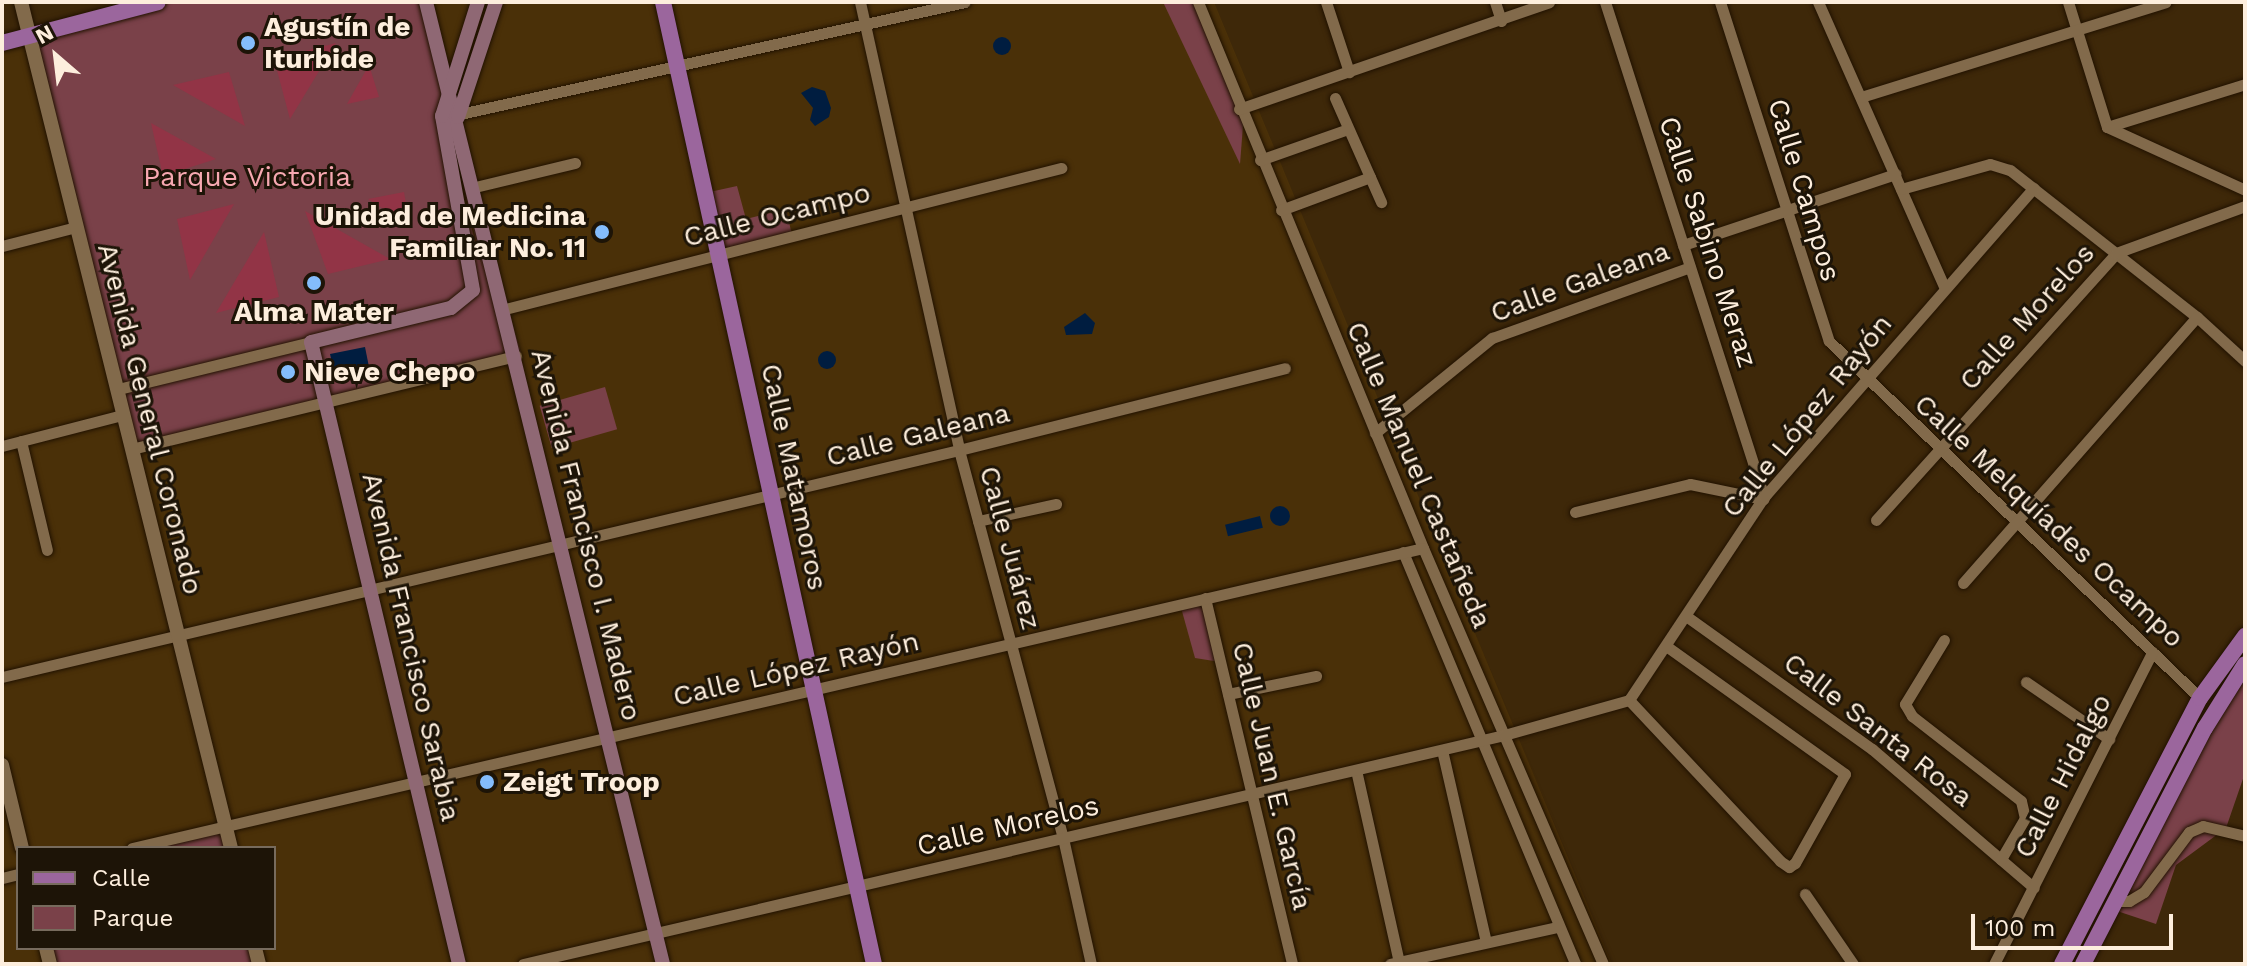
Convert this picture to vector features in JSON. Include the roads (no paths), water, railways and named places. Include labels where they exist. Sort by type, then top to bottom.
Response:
[{"type":"main road","points":[[2,43],[158,2]]},
{"type":"main road","name":"Avenida Francisco I. Madero","points":[[426,2],[458,117],[663,964]]},
{"type":"main road","points":[[311,342],[451,308],[473,290],[442,116],[449,83],[478,2]]},
{"type":"main road","points":[[458,117],[496,2]]},
{"type":"main road","name":"Calle Matamoros","points":[[663,2],[874,964]]},
{"type":"main road","name":"Avenida Francisco Sarabia","points":[[311,342],[459,964]]},
{"type":"main road","points":[[2062,964],[2200,698],[2245,636]]},
{"type":"main road","points":[[2083,964],[2245,664]]},
{"type":"street","name":"Avenida General Coronado","points":[[21,2],[231,846]]},
{"type":"street","name":"Calle Juárez","points":[[860,2],[959,450],[1063,838],[1091,964]]},
{"type":"street","points":[[442,116],[458,117],[965,2]]},
{"type":"street","name":"Calle Manuel Castañeda","points":[[1198,2],[1260,160],[1423,548],[1603,964]]},
{"type":"street","points":[[1326,2],[1349,72]]},
{"type":"street","points":[[1495,2],[1501,21]]},
{"type":"street","points":[[1239,109],[1549,2]]},
{"type":"street","name":"Calle Sabino Meraz","points":[[1605,2],[1764,498]]},
{"type":"street","name":"Calle Campos","points":[[1720,2],[1829,341],[1864,380]]},
{"type":"street","points":[[1818,2],[1945,288]]},
{"type":"street","points":[[2068,2],[2107,127],[2245,190]]},
{"type":"street","points":[[1861,97],[2166,2]]},
{"type":"street","points":[[2107,127],[2245,84]]},
{"type":"street","points":[[1335,98],[1381,202]]},
{"type":"street","points":[[1260,160],[1348,129]]},
{"type":"street","points":[[475,187],[575,163]]},
{"type":"street","points":[[1901,189],[1990,164],[2010,170],[2197,317],[2245,361]]},
{"type":"street","name":"Calle Ocampo","points":[[505,309],[1061,168]]},
{"type":"street","name":"Calle Galeana","points":[[1683,245],[1895,174]]},
{"type":"street","points":[[1281,210],[1370,177]]},
{"type":"street","name":"Calle López Rayón","points":[[1629,700],[1764,498],[2034,188]]},
{"type":"street","points":[[2116,253],[2245,206]]},
{"type":"street","points":[[2,246],[76,227]]},
{"type":"street","name":"Calle Morelos","points":[[1876,520],[2116,253]]},
{"type":"street","name":"Calle Galeana","points":[[1375,433],[1492,338],[1690,267]]},
{"type":"street","points":[[1963,583],[2197,317]]},
{"type":"street","points":[[118,389],[311,342]]},
{"type":"street","points":[[131,449],[516,356]]},
{"type":"street","name":"Calle Galeana","points":[[2,677],[959,450],[1285,368]]},
{"type":"street","name":"Calle Melquíades Ocampo","points":[[1864,380],[2200,698]]},
{"type":"street","points":[[2,446],[122,415]]},
{"type":"street","points":[[21,441],[47,550]]},
{"type":"street","points":[[1575,512],[1690,484],[1764,498]]},
{"type":"street","points":[[978,521],[1056,504]]},
{"type":"street","name":"Calle López Rayón","points":[[141,846],[1423,548]]},
{"type":"street","name":"Calle Manuel Castañeda","points":[[1403,552],[1575,964]]},
{"type":"street","name":"Calle Juan E. García","points":[[1205,598],[1292,964]]},
{"type":"street","name":"Calle Santa Rosa","points":[[1686,616],[1872,749],[2034,888]]},
{"type":"street","points":[[1944,640],[1905,704],[1912,716],[2021,801],[2025,818],[2001,859]]},
{"type":"street","points":[[1504,735],[1629,700],[1789,867],[1795,863],[1843,784],[1845,774],[1666,646]]},
{"type":"street","name":"Calle Hidalgo","points":[[1994,964],[2152,652]]},
{"type":"street","points":[[1228,694],[1316,676]]},
{"type":"street","points":[[2026,682],[2109,739]]},
{"type":"street","name":"Calle Morelos","points":[[523,964],[1504,735]]},
{"type":"street","points":[[1442,750],[1486,942]]},
{"type":"street","points":[[2,765],[22,846]]},
{"type":"street","points":[[1356,770],[1394,963],[1557,927]]},
{"type":"street","points":[[2115,901],[2129,901],[2144,892],[2189,832],[2203,826],[2245,836]]},
{"type":"street","points":[[1805,894],[1853,964]]},
{"type":"water","points":[[998,37],[1006,37],[1011,46],[1009,53],[998,55],[993,50],[993,42]]},
{"type":"water","points":[[812,87],[825,91],[831,108],[829,117],[815,126],[810,120],[813,108],[801,93]]},
{"type":"water","points":[[1085,313],[1095,323],[1092,334],[1066,335],[1064,327]]},
{"type":"water","points":[[365,347],[369,367],[345,372],[333,367],[330,354]]},
{"type":"water","points":[[827,351],[836,360],[827,369],[818,360]]},
{"type":"water","points":[[1280,506],[1287,509],[1290,516],[1287,523],[1280,526],[1273,523],[1270,516],[1273,509]]},
{"type":"water","points":[[1260,516],[1263,528],[1228,536],[1225,525]]},
{"type":"place","name":"Agustín de Iturbide","points":[[248,43]]},
{"type":"place","name":"Unidad de Medicina Familiar No. 11","points":[[602,232]]},
{"type":"place","name":"Alma Mater","points":[[314,283]]},
{"type":"place","name":"Nieve Chepo","points":[[288,372]]},
{"type":"place","name":"Zeigt Troop","points":[[487,782]]},
{"type":"park label","name":"Parque Victoria","points":[[247,177]]}]
